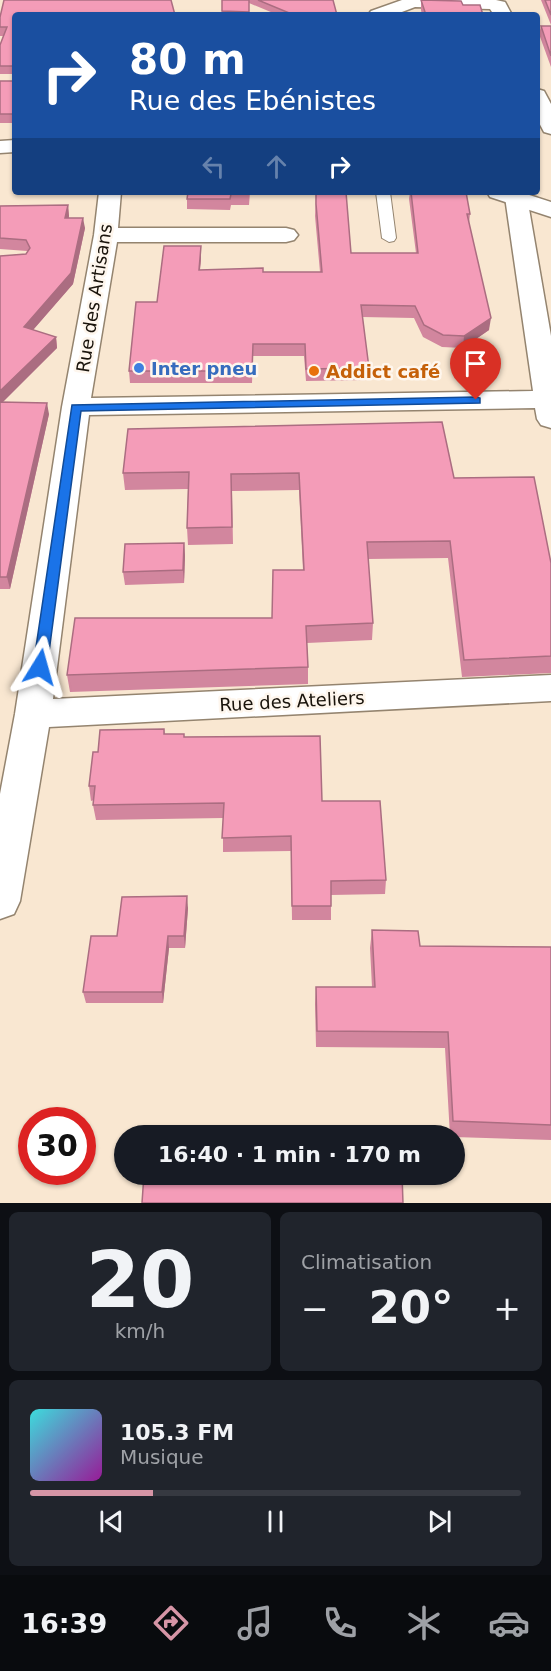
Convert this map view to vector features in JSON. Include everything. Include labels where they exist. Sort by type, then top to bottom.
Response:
[{"type":"street","points":[[385,12],[413,1],[490,4],[499,6],[502,12]]},
{"type":"street","points":[[540,102],[551,128]]},
{"type":"street","name":"Rue des Artisans","points":[[0,901],[33,714],[76,407],[106,235],[110,195]]},
{"type":"street","points":[[76,407],[549,410],[507,195],[551,210]]},
{"type":"street","points":[[106,235],[286,235]]},
{"type":"street","name":"Rue des Ateliers","points":[[33,714],[551,688]]},
{"type":"lane","points":[[382,195],[389,238]]},
{"type":"building","points":[[4,0],[171,0],[174,12],[12,12],[12,66],[0,66],[0,45],[7,27],[0,27]]},
{"type":"building","points":[[222,0],[249,0],[249,12],[222,11]]},
{"type":"building","points":[[258,0],[333,0],[336,12],[287,12]]},
{"type":"building","points":[[421,0],[461,1],[463,5],[480,5],[482,12],[425,12]]},
{"type":"building","points":[[545,0],[551,0],[551,15]]},
{"type":"building","points":[[541,26],[551,26],[551,56]]},
{"type":"building","points":[[0,81],[12,81],[12,114],[0,114]]},
{"type":"building","points":[[188,195],[231,195],[230,199],[187,199]]},
{"type":"building","points":[[316,195],[346,195],[351,253],[418,253],[411,195],[467,195],[470,214],[467,214],[491,318],[464,336],[443,335],[424,325],[415,306],[361,305],[369,368],[306,369],[305,344],[253,344],[252,371],[129,371],[136,302],[157,302],[164,246],[201,246],[199,270],[263,268],[263,272],[322,272]]},
{"type":"building","points":[[68,205],[65,218],[83,218],[71,273],[24,327],[56,337],[0,391],[0,256],[26,254],[30,248],[26,240],[0,238],[0,206]]},
{"type":"building","points":[[0,402],[47,403],[7,577],[0,577]]},
{"type":"building","points":[[442,422],[454,478],[534,477],[551,563],[551,656],[464,660],[450,541],[367,542],[373,623],[306,626],[308,667],[67,675],[75,618],[272,618],[273,570],[304,570],[299,473],[231,474],[232,527],[187,528],[189,472],[123,473],[128,429]]},
{"type":"building","points":[[184,543],[183,570],[123,572],[125,544]]},
{"type":"building","points":[[164,729],[164,734],[184,734],[184,737],[320,736],[322,801],[380,801],[386,880],[331,881],[331,906],[292,906],[291,836],[222,838],[224,803],[93,805],[95,786],[89,786],[93,752],[98,752],[100,730]]},
{"type":"building","points":[[187,896],[184,936],[168,936],[162,992],[83,992],[91,936],[117,936],[122,897]]},
{"type":"building","points":[[372,930],[418,931],[420,946],[551,947],[551,1125],[453,1121],[448,1032],[317,1031],[316,987],[375,987]]},
{"type":"building","points":[[143,1185],[402,1185],[403,1203],[142,1203]]},
{"type":"place","name":"Inter pneu","points":[[139,368]]},
{"type":"place","name":"Addict café","points":[[314,371]]},
{"type":"route","points":[[40,667],[76,407],[476,400]]}]
